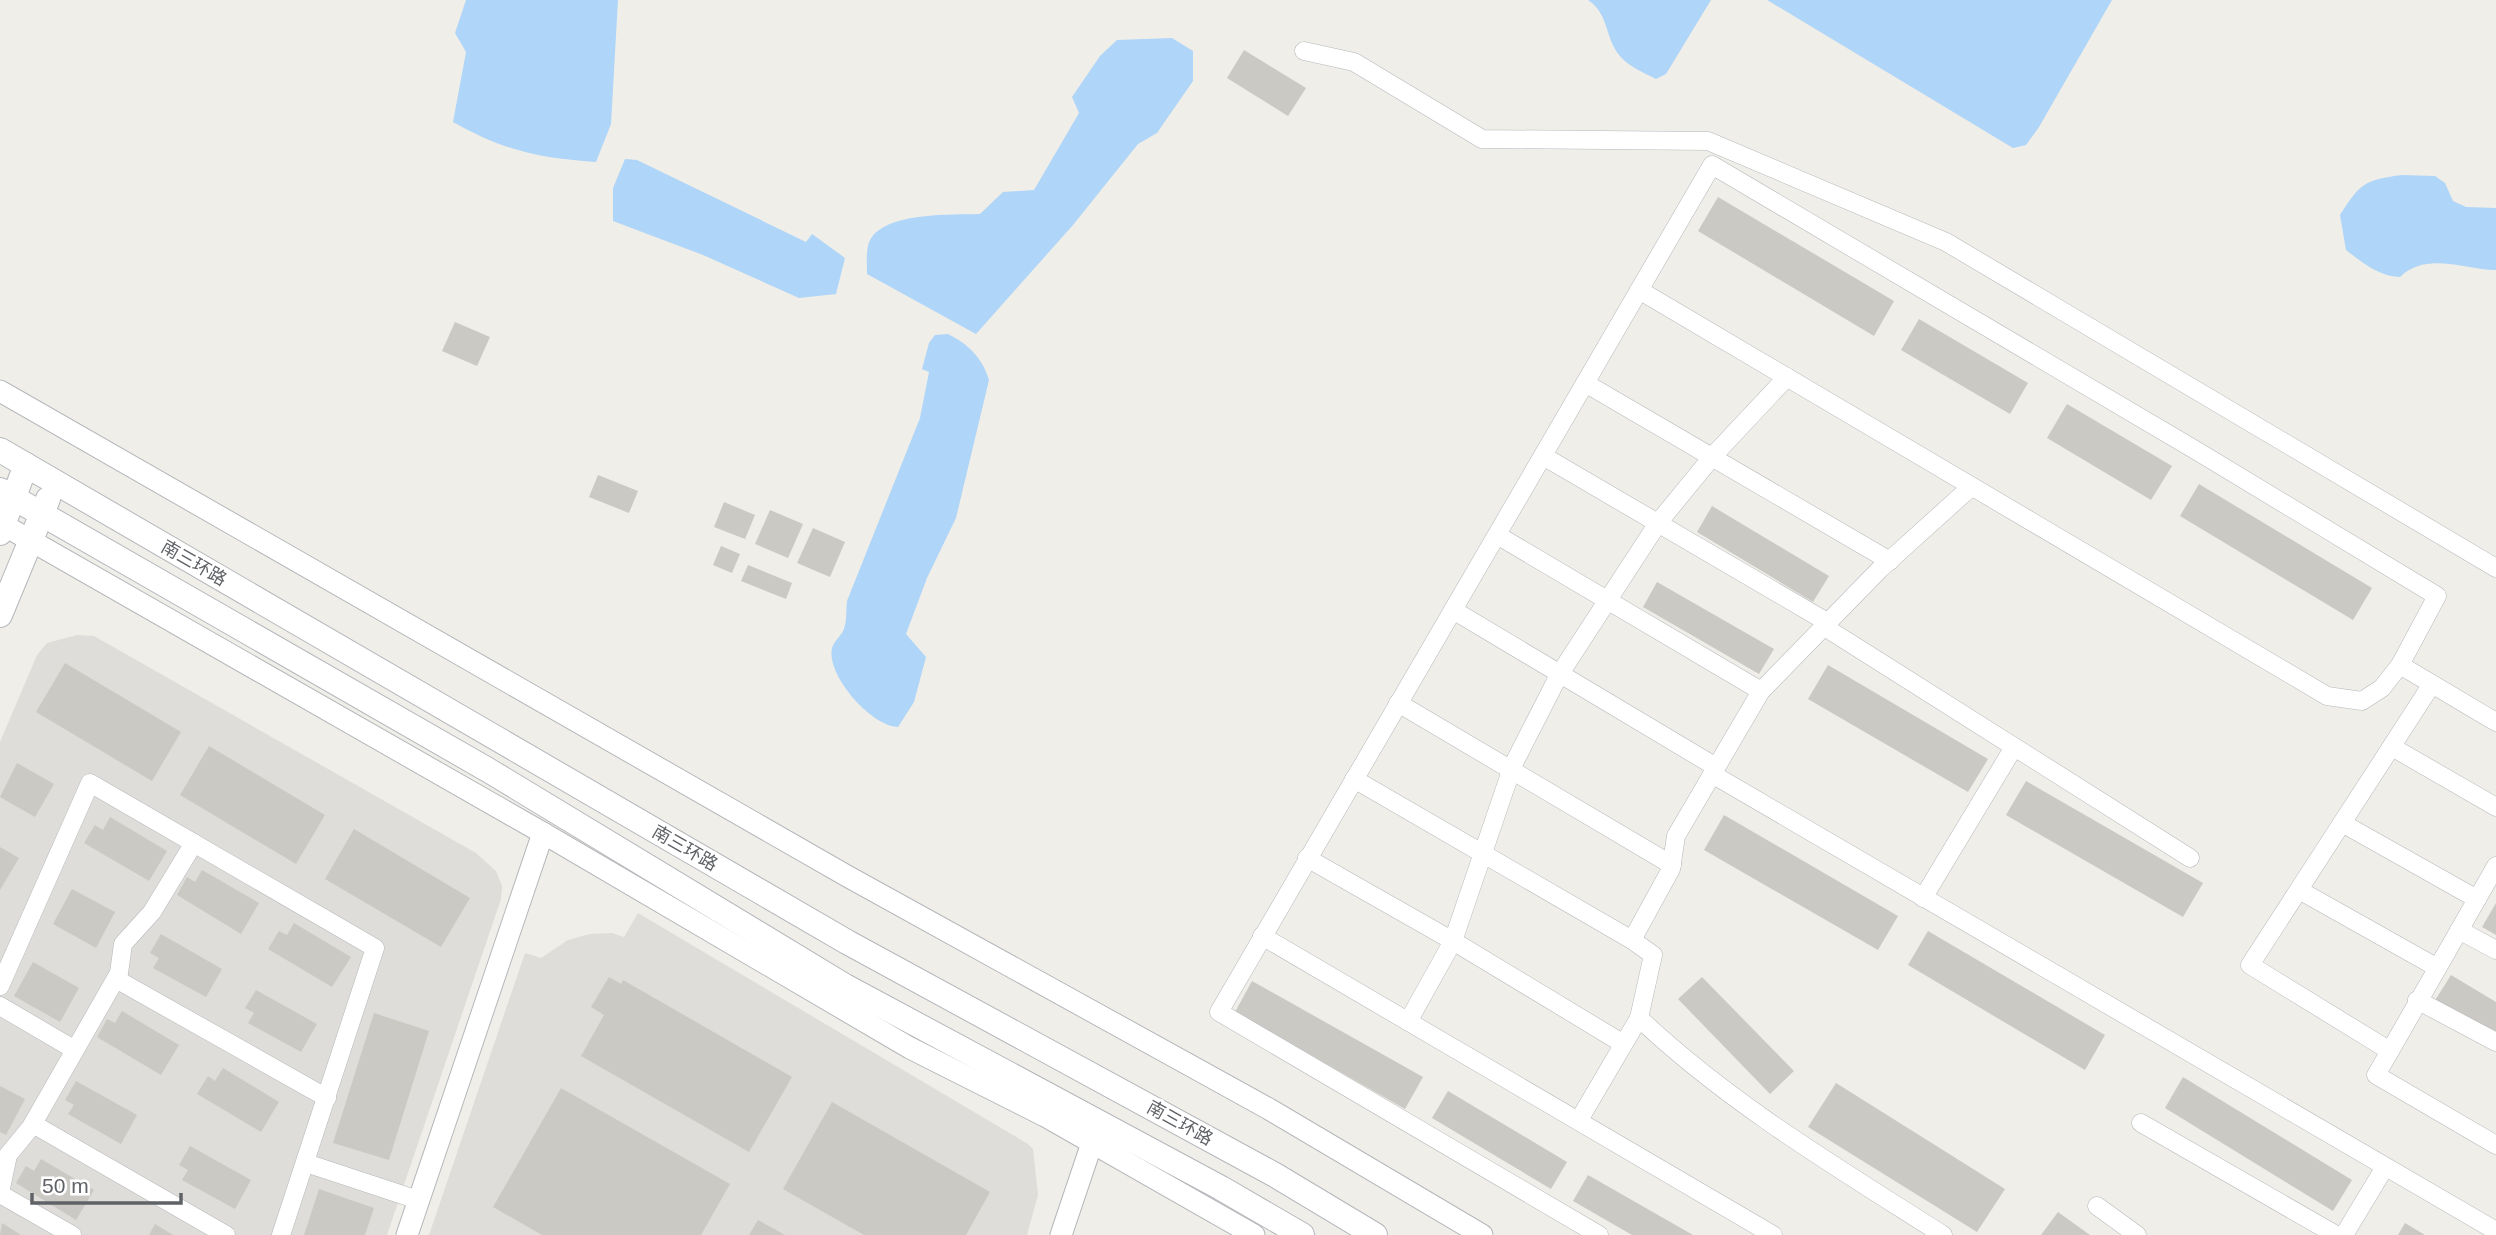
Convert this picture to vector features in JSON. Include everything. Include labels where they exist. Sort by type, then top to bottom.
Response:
[{"type":"main road","name":"南三环路","points":[[0,450],[847,942],[1275,1175],[1375,1235]]},
{"type":"main road","points":[[1,527],[7,494],[26,465]]},
{"type":"main road","points":[[0,615],[56,482]]},
{"type":"main road","name":"南三环路","points":[[7,494],[488,770],[845,986],[1221,1188],[1302,1235]]},
{"type":"street","points":[[1304,51],[1354,62],[1482,139],[1708,141],[1946,242],[2496,568]]},
{"type":"street","points":[[1599,1235],[1219,1012],[1307,858],[1712,165],[2038,356],[2437,596],[2400,665],[2382,688],[2362,701],[2327,696],[1639,290]]},
{"type":"street","points":[[1409,1020],[1453,941],[1511,770],[1559,674],[1658,523],[1712,457],[1787,377]]},
{"type":"street","points":[[1585,383],[1890,561]]},
{"type":"street","points":[[0,391],[835,869],[1269,1109],[1482,1235]]},
{"type":"street","points":[[1543,456],[1825,624],[2190,858]]},
{"type":"street","points":[[1632,940],[1672,865],[1676,836],[1761,691],[1825,624],[1972,486]]},
{"type":"street","points":[[1,527],[31,541],[543,833],[910,1048],[1091,1143],[1254,1235]]},
{"type":"street","points":[[1497,535],[1761,691]]},
{"type":"street","points":[[1453,610],[1923,898],[2496,1231]]},
{"type":"street","points":[[2400,665],[2496,722]]},
{"type":"street","points":[[2390,1051],[2250,965],[2432,684]]},
{"type":"street","points":[[1398,703],[1672,865]]},
{"type":"street","points":[[1923,898],[2014,747]]},
{"type":"street","points":[[2392,747],[2496,807]]},
{"type":"street","points":[[1354,779],[1632,940],[1653,955],[1639,1018],[1579,1121]]},
{"type":"street","points":[[0,986],[90,783],[375,948],[281,1235]]},
{"type":"street","points":[[2342,823],[2477,899]]},
{"type":"street","points":[[407,1235],[543,833]]},
{"type":"street","points":[[72,1235],[0,1194],[8,1155],[33,1124],[116,979],[123,944],[152,912],[194,843]]},
{"type":"street","points":[[1307,858],[1453,941],[1622,1044]]},
{"type":"street","points":[[2496,866],[2376,1075],[2496,1145]]},
{"type":"street","points":[[2299,890],[2436,967]]},
{"type":"street","points":[[2459,930],[2496,950]]},
{"type":"street","points":[[1262,936],[1773,1235]]},
{"type":"street","points":[[116,979],[327,1098]]},
{"type":"street","points":[[2417,1000],[2496,1042]]},
{"type":"street","points":[[0,1006],[75,1050]]},
{"type":"street","points":[[1639,1018],[1666,1043],[1784,1133],[1943,1235]]},
{"type":"street","points":[[2141,1123],[2336,1235]]},
{"type":"street","points":[[33,1124],[226,1235]]},
{"type":"street","points":[[1061,1235],[1091,1143]]},
{"type":"street","points":[[306,1163],[418,1200]]},
{"type":"street","points":[[2344,1235],[2385,1167]]},
{"type":"street","points":[[2097,1206],[2137,1235]]},
{"type":"shaded area","points":[[77,635],[94,636],[476,853],[496,871],[502,886],[501,899],[387,1235],[0,1235],[0,742],[37,655],[47,643]]},
{"type":"shaded area","points":[[638,913],[1028,1144],[1033,1149],[1038,1195],[1027,1235],[429,1235],[525,953],[541,958],[568,940],[590,934],[612,933],[624,937]]},
{"type":"water","points":[[466,0],[618,0],[611,124],[596,162],[522,151],[489,140],[453,122],[466,52],[455,33]]},
{"type":"water","points":[[1588,0],[1711,0],[1666,74],[1656,79],[1633,67],[1619,55],[1602,16]]},
{"type":"water","points":[[1767,0],[2112,0],[2039,127],[2026,145],[2013,148]]},
{"type":"water","points":[[1172,38],[1193,51],[1193,81],[1157,133],[1138,144],[1073,225],[976,334],[867,274],[868,246],[874,235],[885,226],[917,217],[980,214],[1003,192],[1034,190],[1079,113],[1072,97],[1100,56],[1117,40]]},
{"type":"water","points":[[625,159],[637,160],[806,242],[812,234],[845,258],[836,294],[799,298],[703,255],[613,221],[613,188]]},
{"type":"water","points":[[2401,175],[2435,176],[2445,183],[2453,201],[2466,207],[2496,208],[2496,270],[2434,263],[2411,269],[2400,277],[2392,276],[2371,268],[2346,250],[2340,215],[2353,196],[2364,185]]},
{"type":"water","points":[[948,334],[973,352],[989,380],[956,518],[927,578],[906,634],[926,657],[914,702],[898,727],[875,718],[853,697],[836,672],[832,648],[844,629],[847,601],[920,418],[929,372],[922,369],[929,343],[935,335]]},
{"type":"building","points":[[1244,50],[1306,88],[1288,116],[1227,78]]},
{"type":"building","points":[[1718,197],[1894,301],[1874,336],[1698,231]]},
{"type":"building","points":[[1919,319],[2028,383],[2010,414],[1901,350]]},
{"type":"building","points":[[455,322],[490,337],[477,366],[442,351]]},
{"type":"building","points":[[2067,404],[2172,466],[2151,500],[2047,438]]},
{"type":"building","points":[[598,475],[638,491],[629,513],[589,497]]},
{"type":"building","points":[[2199,484],[2372,588],[2353,620],[2180,516]]},
{"type":"building","points":[[724,502],[755,515],[745,539],[714,527]]},
{"type":"building","points":[[1712,506],[1829,576],[1813,602],[1697,532]]},
{"type":"building","points":[[770,510],[803,524],[788,558],[755,544]]},
{"type":"building","points":[[813,528],[845,542],[830,577],[797,563]]},
{"type":"building","points":[[721,546],[740,554],[732,573],[713,565]]},
{"type":"building","points":[[748,565],[792,583],[786,599],[741,581]]},
{"type":"building","points":[[1657,582],[1774,649],[1759,674],[1643,607]]},
{"type":"building","points":[[65,663],[181,732],[152,781],[36,712]]},
{"type":"building","points":[[1828,665],[1988,759],[1968,792],[1808,699]]},
{"type":"building","points":[[209,746],[325,815],[296,864],[180,795]]},
{"type":"building","points":[[17,763],[54,784],[35,817],[0,797]]},
{"type":"building","points":[[2026,781],[2203,883],[2183,917],[2006,815]]},
{"type":"building","points":[[1724,815],[1898,916],[1878,950],[1704,850]]},
{"type":"building","points":[[110,817],[167,851],[149,881],[84,843],[95,825],[103,830]]},
{"type":"building","points":[[354,829],[470,898],[441,947],[325,879]]},
{"type":"building","points":[[0,847],[19,858],[0,890]]},
{"type":"building","points":[[202,870],[259,903],[241,934],[177,895],[187,877],[195,882]]},
{"type":"building","points":[[72,889],[115,912],[96,948],[53,924]]},
{"type":"building","points":[[2496,903],[2496,935],[2482,927]]},
{"type":"building","points":[[294,923],[351,957],[332,987],[268,949],[279,931],[287,935]]},
{"type":"building","points":[[1928,931],[2105,1035],[2085,1070],[1908,965]]},
{"type":"building","points":[[161,934],[222,969],[206,997],[153,968],[159,958],[150,953]]},
{"type":"building","points":[[33,962],[79,988],[60,1022],[14,996]]},
{"type":"building","points":[[2451,975],[2496,1002],[2496,1034],[2434,1002]]},
{"type":"building","points":[[609,977],[621,984],[623,980],[792,1077],[749,1152],[581,1056],[604,1015],[591,1007]]},
{"type":"building","points":[[1702,977],[1794,1071],[1770,1094],[1678,999]]},
{"type":"building","points":[[1252,981],[1423,1077],[1405,1109],[1235,1012]]},
{"type":"building","points":[[256,990],[317,1024],[301,1052],[248,1023],[254,1013],[245,1008]]},
{"type":"building","points":[[122,1011],[179,1045],[161,1075],[97,1037],[107,1019],[115,1023]]},
{"type":"building","points":[[374,1013],[429,1031],[389,1160],[333,1143]]},
{"type":"building","points":[[223,1068],[279,1102],[261,1132],[197,1094],[208,1076],[215,1081]]},
{"type":"building","points":[[2183,1077],[2352,1180],[2333,1211],[2165,1108]]},
{"type":"building","points":[[76,1081],[137,1115],[121,1144],[68,1114],[74,1105],[65,1100]]},
{"type":"building","points":[[1836,1083],[2005,1189],[1977,1232],[1808,1127]]},
{"type":"building","points":[[0,1086],[25,1099],[6,1135],[0,1132]]},
{"type":"building","points":[[561,1088],[730,1184],[701,1235],[542,1235],[493,1207]]},
{"type":"building","points":[[1448,1091],[1567,1162],[1551,1189],[1432,1118]]},
{"type":"building","points":[[832,1102],[990,1192],[966,1235],[864,1235],[783,1189]]},
{"type":"building","points":[[190,1146],[251,1180],[235,1209],[182,1180],[188,1170],[179,1165]]},
{"type":"building","points":[[41,1159],[94,1190],[76,1220],[16,1183],[26,1166],[34,1171]]},
{"type":"building","points":[[1588,1175],[1693,1235],[1632,1235],[1573,1201]]},
{"type":"building","points":[[319,1189],[374,1208],[365,1235],[304,1235]]},
{"type":"building","points":[[2058,1212],[2090,1235],[2041,1235]]},
{"type":"building","points":[[758,1220],[785,1235],[749,1235]]},
{"type":"building","points":[[2,1223],[21,1235],[0,1235]]},
{"type":"building","points":[[2405,1223],[2425,1235],[2398,1235]]},
{"type":"building","points":[[155,1224],[173,1235],[149,1235]]}]
